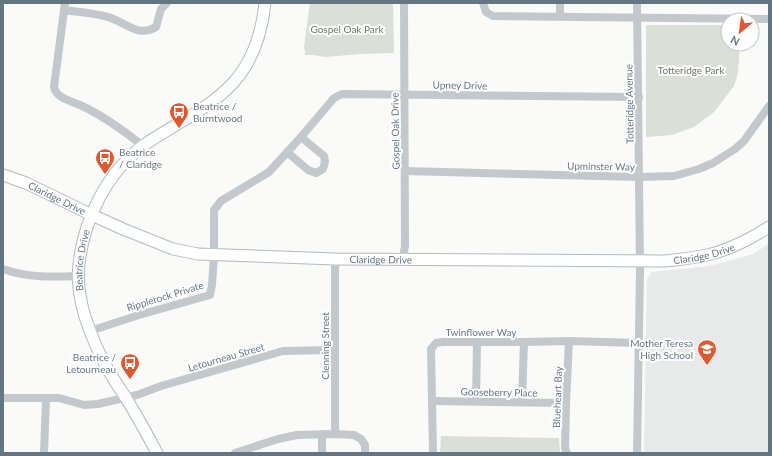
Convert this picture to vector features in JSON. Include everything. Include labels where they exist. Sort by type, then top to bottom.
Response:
[{"type":"street","name":"Beatrice Drive","points":[[157,453],[126,397],[112,377],[90,331],[85,316],[78,276],[83,241],[92,215],[103,193],[123,164],[143,146],[211,102],[234,82],[246,65],[258,39],[263,20],[265,3]]},
{"type":"street","name":"Gospel Oak Drive","points":[[404,3],[406,171],[406,246],[404,251],[406,259]]},
{"type":"street","points":[[483,3],[486,12],[493,16],[769,19]]},
{"type":"street","points":[[560,3],[560,16]]},
{"type":"street","name":"Totteridge Avenue","points":[[637,453],[640,262],[638,3]]},
{"type":"street","points":[[143,146],[112,123],[56,93],[54,86],[64,7],[111,17],[133,29],[145,31],[156,27],[163,5]]},
{"type":"street","name":"Upney Drive","points":[[214,255],[214,210],[221,201],[269,172],[334,98],[342,94],[639,97]]},
{"type":"street","name":"Upminster Way","points":[[406,171],[640,177],[674,176],[700,169],[713,163],[735,149],[744,141],[769,106]]},
{"type":"street","points":[[287,152],[308,170],[316,173],[323,169],[325,162],[324,156],[301,137]]},
{"type":"street","name":"Claridge Drive","points":[[3,175],[26,183],[123,229],[173,249],[198,254],[335,259],[664,261],[707,255],[752,238],[769,227]]},
{"type":"street","name":"Ripplerock Private","points":[[90,331],[210,295],[214,255]]},
{"type":"street","name":"Clenning Street","points":[[335,259],[335,434]]},
{"type":"street","points":[[3,269],[14,273],[35,276],[78,276]]},
{"type":"street","name":"Twinflower Way","points":[[433,453],[431,349],[436,343],[569,341],[639,343]]},
{"type":"street","name":"Blueheart Bay","points":[[566,453],[566,403],[569,341]]},
{"type":"street","points":[[476,401],[477,342]]},
{"type":"street","points":[[522,402],[524,342]]},
{"type":"street","name":"Letourneau Street","points":[[3,398],[59,398],[84,404],[98,404],[283,351],[335,350]]},
{"type":"street","points":[[44,453],[46,398]]},
{"type":"street","name":"Gooseberry Place","points":[[432,401],[566,403]]},
{"type":"street","points":[[322,434],[322,453]]},
{"type":"street","points":[[235,453],[278,439],[297,436],[335,434],[354,435],[361,439],[365,445],[365,453]]},
{"type":"shaded area","name":"Mother Teresa High School","points":[[769,243],[769,453],[644,453],[647,279],[652,272],[709,266],[754,254]]},
{"type":"green space","name":"Gospel Oak Park","points":[[310,3],[393,3],[394,53],[325,57],[305,55],[304,47]]},
{"type":"green space","name":"Totteridge Park","points":[[646,25],[720,25],[720,52],[739,52],[738,73],[734,86],[714,112],[694,127],[672,135],[646,137]]},
{"type":"green space","points":[[441,436],[559,438],[560,453],[440,453]]},
{"type":"place","name":"Beatrice / Burntwood","points":[[179,129]]},
{"type":"place","name":"Beatrice / Claridge","points":[[105,175]]},
{"type":"place","name":"Mother Teresa High School","points":[[707,366]]},
{"type":"place","name":"Beatrice / Letourneau","points":[[130,380]]}]
